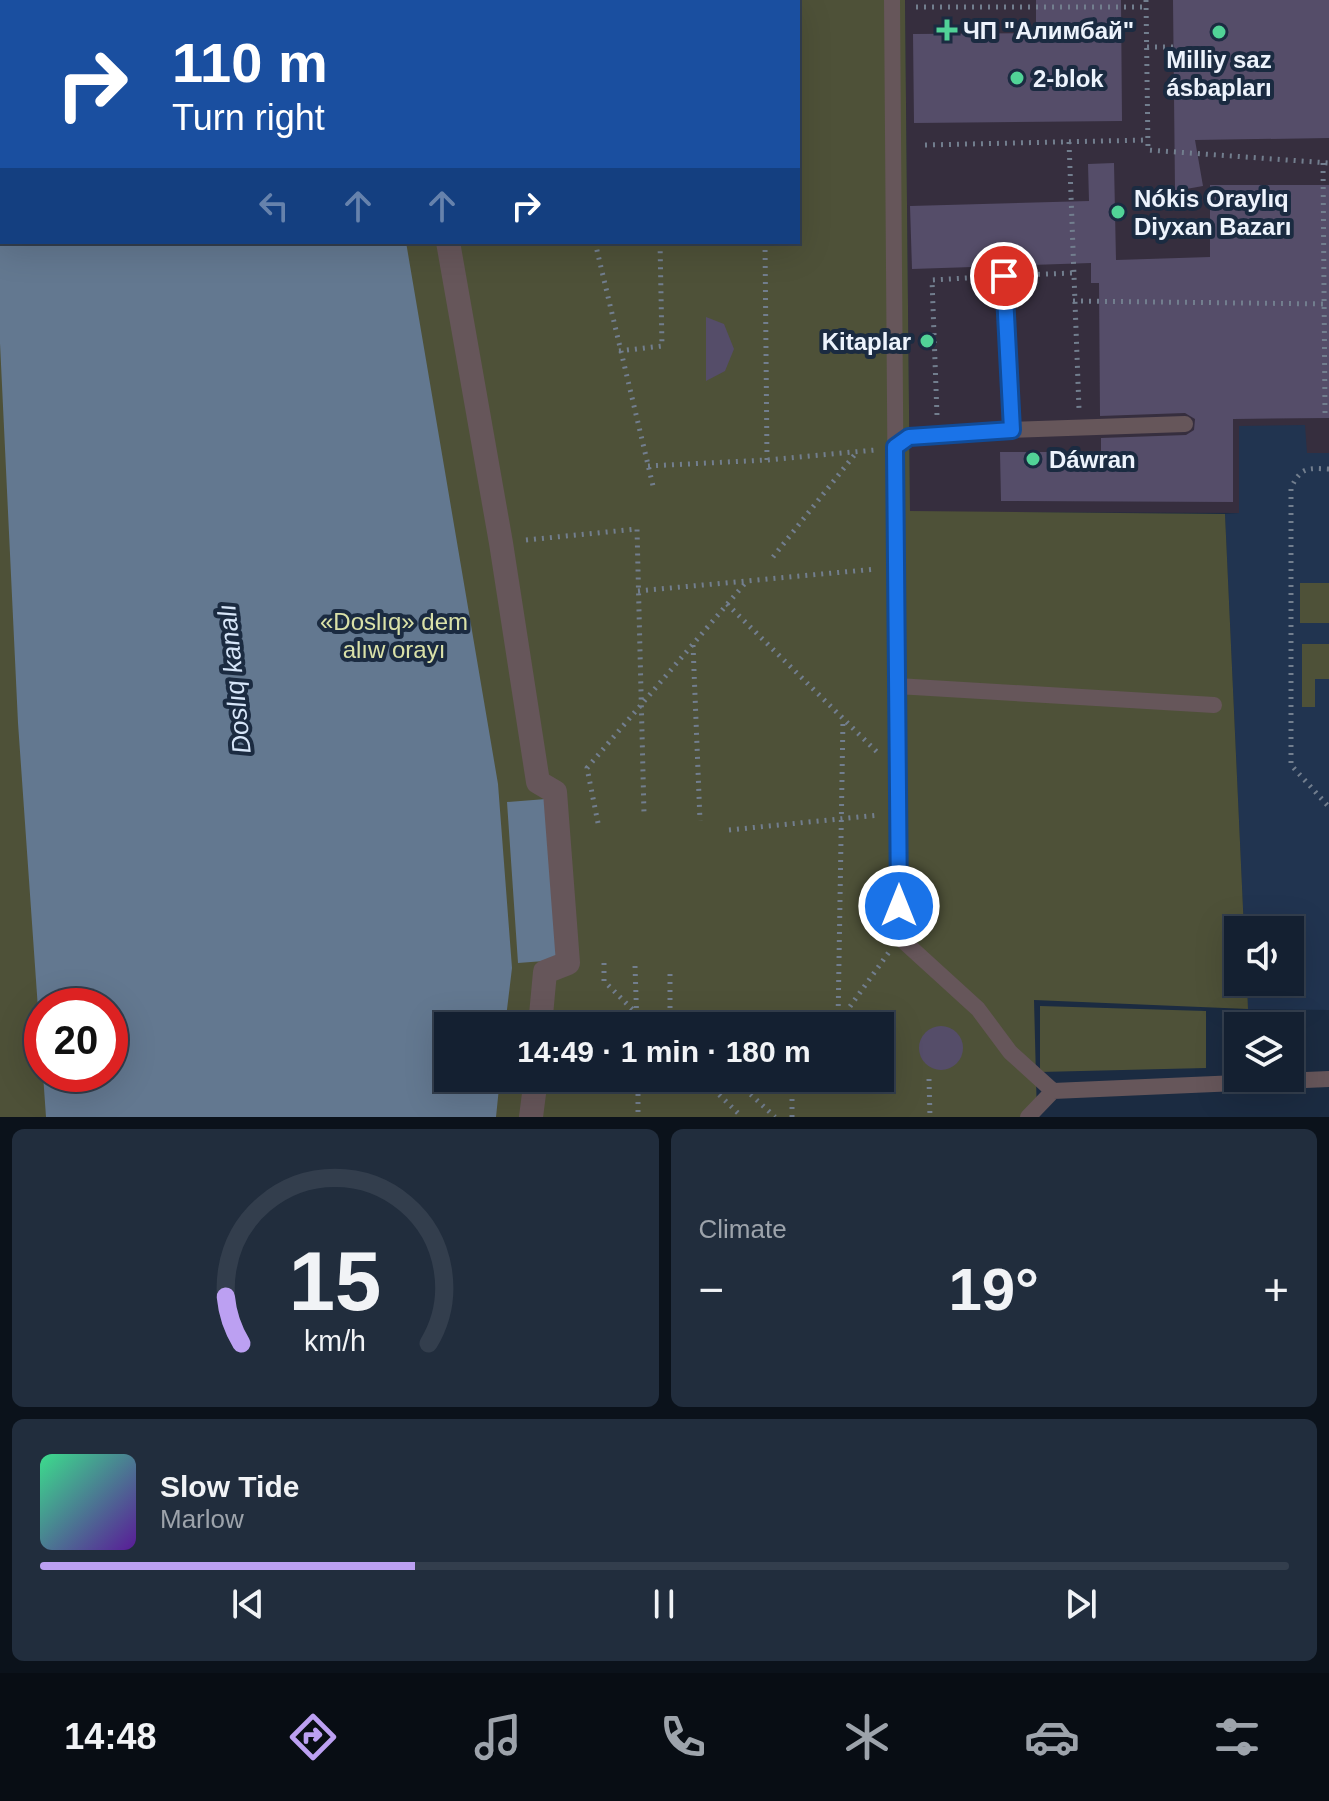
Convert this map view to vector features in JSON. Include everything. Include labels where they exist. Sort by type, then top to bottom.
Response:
[{"type":"street","points":[[448,244],[501,543],[538,782],[555,792],[568,963],[545,972],[541,1012]]},
{"type":"street","points":[[531,1117],[534,1092]]},
{"type":"lane","points":[[892,0],[899,937],[978,1009],[1010,1052],[1053,1091]]},
{"type":"lane","points":[[1004,276],[1012,430]]},
{"type":"lane","points":[[895,447],[909,437],[1185,424]]},
{"type":"lane","points":[[897,686],[1214,705]]},
{"type":"lane","points":[[1028,1117],[1053,1091],[1329,1079]]},
{"type":"path","points":[[916,7],[1146,4],[1148,150],[1326,163],[1325,413],[1329,413]]},
{"type":"path","points":[[1147,47],[1173,47]]},
{"type":"path","points":[[925,145],[1147,140]]},
{"type":"path","points":[[1069,142],[1080,427]]},
{"type":"path","points":[[595,244],[654,490]]},
{"type":"path","points":[[619,351],[662,346],[660,244]]},
{"type":"path","points":[[765,244],[767,460]]},
{"type":"path","points":[[937,435],[932,280],[1072,273]]},
{"type":"path","points":[[1073,301],[1326,304]]},
{"type":"path","points":[[648,466],[767,460],[895,447]]},
{"type":"path","points":[[773,557],[856,453]]},
{"type":"path","points":[[1329,469],[1308,468],[1297,475],[1291,488],[1291,765],[1329,807]]},
{"type":"path","points":[[501,543],[637,529],[644,814]]},
{"type":"path","points":[[638,591],[896,567]]},
{"type":"path","points":[[598,823],[587,768],[747,581]]},
{"type":"path","points":[[727,604],[898,772]]},
{"type":"path","points":[[693,644],[700,821]]},
{"type":"path","points":[[837,1012],[843,718]]},
{"type":"path","points":[[729,830],[899,812]]},
{"type":"path","points":[[846,1012],[899,937]]},
{"type":"path","points":[[604,963],[604,981],[635,1012]]},
{"type":"path","points":[[635,966],[637,1012]]},
{"type":"path","points":[[670,974],[670,1012]]},
{"type":"path","points":[[929,1079],[930,1117]]},
{"type":"path","points":[[638,1092],[638,1117]]},
{"type":"path","points":[[716,1092],[742,1117]]},
{"type":"path","points":[[748,1092],[775,1117]]},
{"type":"path","points":[[792,1092],[792,1117]]},
{"type":"shaded area","name":"Nókis Oraylıq Diyxan Bazarı","points":[[905,0],[1329,0],[1329,453],[1307,453],[1239,513],[910,512]]},
{"type":"shaded area","points":[[1305,425],[1307,453],[1329,453],[1329,1010],[1248,1009],[1248,996],[1304,996],[1304,916],[1243,916],[1225,514],[1239,513],[1239,426]]},
{"type":"green space","name":"«Doslıq» dem alıw orayı","points":[[800,0],[905,0],[910,511],[1225,514],[1243,916],[1224,916],[1224,996],[1248,996],[1248,1009],[1034,1000],[1037,1117],[0,1117],[0,244],[800,244]]},
{"type":"green space","points":[[1300,583],[1329,583],[1329,623],[1300,623]]},
{"type":"green space","points":[[1302,644],[1329,644],[1329,679],[1315,679],[1315,707],[1302,707]]},
{"type":"green space","points":[[1040,1006],[1206,1011],[1206,1068],[1040,1072]]},
{"type":"water","name":"Doslıq kanalı","points":[[0,244],[406,244],[498,784],[512,968],[507,1012],[434,1012],[434,1092],[499,1092],[496,1117],[46,1117],[44,1092],[128,1092],[128,988],[37,988],[18,723],[0,343]]},
{"type":"water","points":[[546,799],[557,960],[518,963],[507,802]]},
{"type":"building","name":"2-blok","points":[[1036,0],[1121,0],[1122,121],[914,123],[913,34],[1036,33]]},
{"type":"building","points":[[1173,0],[1329,0],[1329,138],[1195,140],[1203,186],[1175,191]]},
{"type":"building","points":[[1114,163],[1116,260],[1210,257],[1210,185],[1329,185],[1329,418],[1233,419],[1233,502],[1001,501],[1000,452],[1101,452],[1101,438],[1186,435],[1194,430],[1195,419],[1185,413],[1100,416],[1099,283],[1091,283],[1091,263],[912,269],[910,206],[1089,201],[1088,164]]},
{"type":"building","points":[[706,317],[724,324],[734,349],[725,371],[706,381]]},
{"type":"building","points":[[941,1026],[957,1032],[963,1048],[957,1064],[941,1070],[925,1064],[919,1048],[925,1032]]},
{"type":"place","name":"ЧП \"Алимбай\"","points":[[947,30]]},
{"type":"place","name":"Milliy saz ásbapları","points":[[1219,32]]},
{"type":"place","name":"2-blok","points":[[1017,78]]},
{"type":"place","name":"Nókis Oraylıq Diyxan Bazarı","points":[[1118,212]]},
{"type":"place","name":"Kitaplar","points":[[927,341]]},
{"type":"place","name":"Dáwran","points":[[1033,459]]},
{"type":"route","points":[[899,906],[895,447],[909,437],[1012,430],[1004,276]]}]
